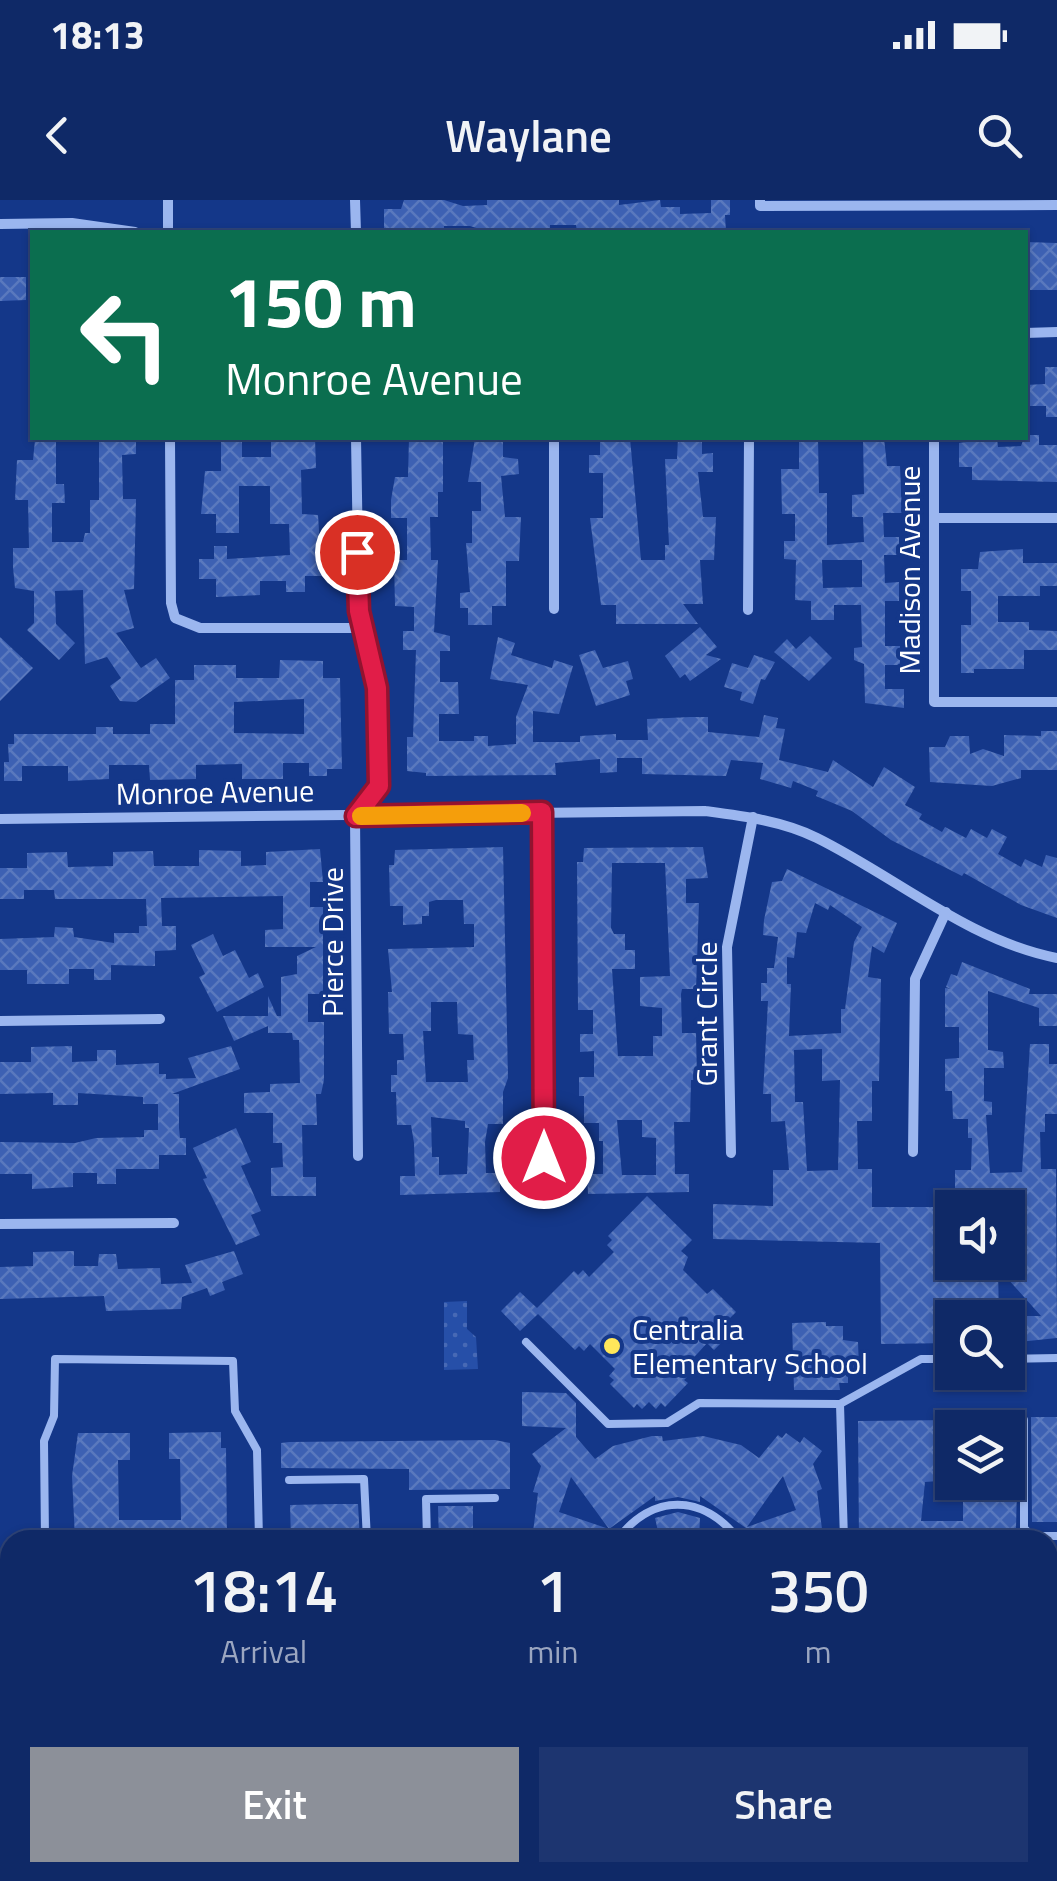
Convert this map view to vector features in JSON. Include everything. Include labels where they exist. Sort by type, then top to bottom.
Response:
[{"type":"street","points":[[168,200],[168,230]]},
{"type":"street","points":[[355,200],[356,230]]},
{"type":"street","points":[[760,200],[760,206],[1026,202],[1057,205]]},
{"type":"street","points":[[0,224],[72,223],[122,230]]},
{"type":"street","points":[[1028,333],[1057,332]]},
{"type":"street","points":[[170,440],[171,603],[180,628],[362,628]]},
{"type":"street","name":"Pierce Drive","points":[[356,440],[362,628],[377,688],[379,786],[356,816],[358,1156]]},
{"type":"street","points":[[554,440],[554,609]]},
{"type":"street","points":[[748,610],[750,440]]},
{"type":"street","name":"Madison Avenue","points":[[934,440],[934,702],[1057,702]]},
{"type":"street","points":[[934,518],[1057,518]]},
{"type":"street","name":"Monroe Avenue","points":[[0,820],[705,811],[753,817],[814,836],[946,912],[1027,952],[1057,958]]},
{"type":"street","points":[[542,812],[544,1158]]},
{"type":"street","name":"Grant Circle","points":[[731,1153],[727,947],[753,817]]},
{"type":"street","points":[[913,1152],[915,979],[946,912]]},
{"type":"street","points":[[0,1021],[160,1019]]},
{"type":"street","points":[[0,1224],[174,1223]]},
{"type":"lane","points":[[526,1342],[608,1424],[666,1423],[699,1403],[840,1404],[921,1359],[935,1359]]},
{"type":"lane","points":[[1025,1358],[1057,1358]]},
{"type":"lane","points":[[45,1530],[44,1440],[54,1416],[55,1359],[233,1361],[234,1411],[257,1450],[258,1530]]},
{"type":"lane","points":[[840,1404],[844,1530]]},
{"type":"lane","points":[[289,1480],[364,1479],[367,1530]]},
{"type":"lane","points":[[426,1530],[426,1499],[495,1498]]},
{"type":"lane","points":[[1024,1500],[1026,1530]]},
{"type":"lane","points":[[628,1530],[652,1508],[693,1506],[730,1530]]},
{"type":"shaded area","points":[[467,1301],[467,1329],[476,1337],[478,1369],[444,1370],[444,1302]]},
{"type":"building","points":[[404,200],[444,200],[463,206],[487,205],[487,200],[619,200],[619,205],[660,200],[661,207],[680,207],[680,214],[711,213],[711,200],[730,200],[726,230],[577,230],[576,225],[550,225],[550,230],[444,226],[444,230],[384,230],[384,209],[401,209]]},
{"type":"building","points":[[1028,242],[1057,243],[1057,290],[1028,290]]},
{"type":"building","points":[[0,277],[26,277],[26,300],[0,301]]},
{"type":"building","points":[[1045,367],[1057,367],[1057,417],[1046,417],[1046,406],[1028,406],[1028,385],[1045,384]]},
{"type":"building","points":[[1028,435],[1039,435],[1039,445],[1057,445],[1057,482],[972,480],[972,467],[959,467],[959,443],[997,440],[998,447],[1021,446]]},
{"type":"building","points":[[35,440],[56,440],[56,484],[64,484],[65,503],[52,503],[52,542],[83,542],[85,533],[90,533],[90,500],[99,500],[99,440],[136,440],[136,454],[122,455],[123,499],[136,499],[134,589],[124,590],[134,628],[116,633],[141,668],[156,658],[170,678],[136,702],[120,701],[110,686],[121,678],[107,657],[85,664],[83,590],[55,591],[56,624],[75,643],[59,660],[27,630],[34,623],[34,591],[15,588],[13,548],[29,548],[28,500],[15,500],[17,460],[33,460]]},
{"type":"building","points":[[221,440],[242,440],[242,457],[271,457],[271,440],[315,440],[316,468],[301,470],[302,514],[318,515],[322,576],[305,576],[305,592],[286,592],[286,581],[260,581],[260,595],[216,597],[216,579],[199,579],[199,559],[214,559],[214,546],[227,546],[227,559],[290,555],[289,524],[270,524],[270,486],[239,486],[239,533],[216,533],[216,514],[201,514],[205,471],[221,471]]},
{"type":"building","points":[[409,440],[443,440],[443,492],[438,492],[438,517],[430,517],[431,560],[438,560],[434,632],[450,636],[450,651],[440,651],[440,682],[458,682],[459,714],[439,714],[439,741],[474,741],[474,736],[488,736],[488,746],[516,744],[516,717],[528,685],[490,679],[498,637],[515,643],[511,655],[552,668],[554,660],[573,666],[559,714],[533,711],[533,742],[580,742],[580,736],[616,734],[616,740],[648,740],[647,719],[690,717],[708,717],[708,732],[759,737],[764,715],[778,718],[776,728],[785,729],[779,760],[828,772],[833,760],[873,787],[884,767],[915,787],[905,805],[922,814],[919,819],[942,832],[945,827],[966,838],[971,829],[987,838],[992,829],[1007,837],[998,854],[1021,867],[1025,859],[1042,867],[1046,855],[1057,858],[1057,918],[1021,905],[964,873],[962,876],[891,840],[852,811],[816,796],[818,791],[793,781],[791,788],[760,779],[763,763],[731,760],[726,776],[642,774],[642,758],[617,758],[617,772],[600,773],[600,759],[555,763],[556,775],[426,776],[407,771],[407,737],[413,737],[416,650],[403,650],[403,631],[414,631],[414,607],[395,606],[394,560],[407,560],[407,518],[391,518],[391,500],[395,477],[408,477]]},
{"type":"building","points":[[475,440],[503,440],[503,457],[518,459],[519,474],[501,476],[505,517],[521,517],[519,561],[506,561],[506,606],[492,606],[492,625],[468,625],[468,608],[460,608],[460,593],[470,592],[466,543],[472,543],[472,511],[481,511],[481,482],[468,482]]},
{"type":"building","points":[[600,440],[630,440],[641,560],[665,560],[665,545],[669,545],[665,459],[677,459],[678,440],[702,440],[702,454],[713,453],[713,472],[698,472],[703,517],[716,517],[714,560],[700,560],[703,604],[683,604],[698,624],[616,624],[616,605],[601,605],[590,518],[603,518],[603,473],[589,473],[589,455],[600,455]]},
{"type":"building","points":[[799,440],[818,440],[819,493],[827,493],[827,545],[864,542],[863,517],[852,517],[852,495],[864,494],[863,440],[884,440],[887,466],[900,466],[902,513],[883,513],[884,537],[899,537],[899,555],[884,555],[885,583],[899,582],[899,601],[885,601],[885,646],[900,646],[900,665],[885,665],[885,689],[904,689],[904,708],[865,703],[864,664],[854,660],[854,648],[862,647],[861,605],[834,605],[834,620],[811,620],[811,601],[795,600],[796,560],[784,559],[784,541],[795,541],[795,514],[782,514],[781,469],[799,469]],"holes":[[[822,560],[862,560],[862,587],[823,588]]]},
{"type":"building","points":[[1023,549],[1023,563],[1057,563],[1057,586],[1040,586],[1040,596],[998,596],[998,622],[1029,622],[1029,630],[1057,631],[1057,650],[1024,650],[1024,669],[974,669],[974,673],[961,673],[961,625],[971,625],[971,591],[961,591],[961,569],[978,569],[980,552]]},
{"type":"building","points":[[700,627],[717,647],[706,655],[721,659],[690,681],[685,674],[680,678],[665,656]]},
{"type":"building","points":[[810,636],[832,658],[809,681],[774,652],[787,639],[796,649]]},
{"type":"building","points":[[0,637],[33,668],[0,701]]},
{"type":"building","points":[[595,650],[603,668],[628,661],[633,679],[626,681],[630,695],[596,706],[579,655]]},
{"type":"building","points":[[754,655],[775,662],[765,680],[761,679],[753,704],[740,700],[742,692],[724,687],[732,663],[748,668]]},
{"type":"building","points":[[280,660],[323,661],[323,678],[340,678],[342,769],[327,769],[327,776],[309,776],[309,763],[283,763],[283,779],[242,779],[242,764],[196,765],[196,779],[150,780],[149,765],[109,765],[109,779],[68,781],[68,766],[22,766],[22,781],[4,781],[4,762],[9,762],[8,744],[14,744],[14,734],[96,734],[96,727],[113,727],[113,734],[150,734],[150,724],[175,724],[175,680],[194,680],[194,665],[236,665],[236,678],[279,678]],"holes":[[[304,699],[304,734],[234,733],[234,702]]]},
{"type":"building","points":[[1041,731],[1057,731],[1057,770],[1021,770],[1021,778],[992,786],[930,782],[929,747],[945,747],[950,736],[969,736],[970,754],[983,749],[1004,756],[1004,735],[1041,736]]},
{"type":"building","points":[[503,847],[508,1078],[503,1092],[503,1124],[488,1124],[485,1142],[486,1173],[500,1173],[500,1192],[400,1195],[400,1176],[415,1176],[414,1143],[411,1125],[397,1125],[396,1092],[391,1092],[391,1075],[397,1075],[397,1060],[404,1060],[403,1034],[389,1034],[388,992],[392,992],[388,949],[474,947],[474,924],[464,924],[463,900],[436,900],[429,902],[429,916],[422,916],[422,924],[403,925],[403,906],[390,906],[389,865],[394,865],[395,850]],"holes":[[[431,1002],[457,1002],[458,1034],[473,1035],[474,1060],[467,1060],[468,1082],[426,1082],[423,1031],[431,1031]],[[431,1117],[465,1121],[465,1128],[469,1128],[467,1174],[439,1175],[439,1157],[432,1157]]]},
{"type":"building","points":[[703,847],[708,878],[686,879],[686,903],[699,903],[696,989],[682,989],[681,994],[682,1033],[696,1033],[697,1080],[691,1080],[690,1122],[674,1122],[675,1174],[689,1174],[689,1192],[588,1194],[587,1174],[603,1174],[603,1141],[599,1141],[599,1123],[584,1123],[584,1096],[579,1096],[579,1077],[594,1077],[594,1051],[580,1052],[580,1034],[593,1034],[593,1010],[578,1010],[577,862],[583,862],[584,848]],"holes":[[[612,863],[665,863],[670,976],[640,977],[640,1006],[662,1008],[662,1036],[653,1036],[653,1056],[618,1056],[612,969],[635,969],[635,950],[625,950],[625,934],[614,934],[611,928]],[[617,1120],[642,1120],[642,1137],[656,1138],[656,1175],[622,1175]]]},
{"type":"building","points":[[320,849],[323,882],[310,882],[310,907],[323,907],[323,994],[308,994],[308,1022],[324,1022],[324,1080],[321,1094],[316,1094],[317,1125],[302,1125],[303,1177],[316,1177],[316,1196],[271,1196],[271,1168],[283,1167],[282,1143],[273,1143],[273,1113],[244,1113],[244,1093],[270,1092],[270,1084],[300,1083],[299,1040],[293,1040],[292,1033],[268,1033],[268,1026],[234,1041],[223,1016],[268,1016],[268,996],[277,1016],[281,1016],[281,977],[297,974],[297,956],[316,947],[265,947],[265,930],[283,929],[283,896],[161,898],[162,926],[176,926],[176,950],[155,951],[155,966],[111,965],[111,980],[94,980],[94,969],[69,969],[69,984],[27,984],[27,970],[0,970],[0,939],[54,937],[55,927],[73,928],[74,937],[114,943],[114,933],[139,933],[139,926],[147,926],[146,899],[55,899],[54,890],[24,890],[24,899],[0,899],[0,868],[27,868],[27,853],[67,852],[68,867],[113,866],[113,852],[153,851],[154,866],[199,866],[199,850],[241,851],[241,866],[266,865],[266,852]]},
{"type":"building","points":[[787,869],[897,923],[884,953],[872,946],[868,977],[881,979],[879,1081],[872,1081],[872,1121],[857,1121],[858,1169],[872,1169],[872,1207],[935,1207],[935,1280],[998,1280],[999,1300],[935,1300],[935,1343],[881,1344],[880,1243],[713,1239],[713,1204],[773,1206],[773,1170],[789,1170],[785,1121],[771,1122],[771,1094],[763,1094],[768,1001],[761,1001],[761,983],[767,983],[767,968],[774,968],[778,937],[763,935],[772,882],[782,881]],"holes":[[[815,903],[828,910],[830,905],[862,927],[854,942],[845,1009],[841,1009],[841,1033],[789,1036],[791,984],[787,984],[787,957],[794,958],[797,932],[806,933]],[[822,1049],[822,1081],[840,1080],[838,1170],[807,1171],[803,1102],[795,1102],[794,1050]]]},
{"type":"building","points":[[213,934],[223,956],[235,950],[249,978],[258,973],[264,987],[217,1012],[199,977],[205,974],[191,945]]},
{"type":"building","points":[[962,962],[1030,989],[1029,994],[1057,994],[1057,1026],[1039,1026],[1039,1008],[988,991],[988,1050],[1003,1052],[1004,1068],[984,1068],[984,1101],[992,1102],[992,1115],[986,1115],[990,1173],[1022,1172],[1030,1044],[1049,1044],[1049,1064],[1057,1064],[1057,1114],[1045,1114],[1045,1132],[1040,1132],[1041,1169],[1056,1169],[1057,1338],[1025,1341],[1025,1316],[1041,1316],[1009,1280],[1025,1280],[1025,1190],[955,1190],[955,1170],[971,1170],[972,1138],[968,1138],[968,1119],[953,1119],[952,1091],[945,1091],[945,1059],[959,1058],[959,1027],[945,1027],[945,988],[951,989],[946,987],[951,974],[957,976]]},
{"type":"building","points":[[72,1046],[72,1062],[97,1061],[97,1050],[116,1050],[116,1065],[159,1063],[159,1074],[166,1074],[166,1079],[196,1078],[188,1058],[231,1046],[240,1069],[172,1094],[179,1094],[180,1138],[186,1138],[186,1155],[159,1155],[159,1169],[116,1169],[116,1184],[97,1184],[97,1173],[73,1173],[73,1187],[32,1189],[32,1174],[0,1174],[0,1142],[75,1143],[96,1138],[144,1137],[144,1130],[158,1130],[158,1104],[143,1104],[143,1097],[78,1093],[78,1105],[53,1105],[53,1093],[0,1094],[0,1062],[31,1062],[31,1047]]},
{"type":"building","points":[[236,1128],[251,1162],[241,1166],[261,1211],[251,1215],[260,1235],[236,1245],[203,1179],[207,1178],[193,1148]]},
{"type":"building","name":"Centralia Elementary School","points":[[647,1196],[692,1240],[681,1251],[688,1257],[683,1270],[707,1294],[713,1289],[736,1312],[721,1327],[729,1335],[714,1350],[707,1343],[683,1368],[689,1375],[684,1380],[688,1383],[665,1407],[661,1403],[656,1409],[649,1402],[642,1409],[637,1404],[634,1408],[610,1384],[614,1380],[609,1376],[615,1369],[590,1344],[584,1351],[579,1346],[575,1350],[538,1314],[520,1331],[501,1311],[520,1292],[537,1308],[574,1271],[578,1275],[583,1270],[589,1277],[614,1252],[607,1245],[612,1240],[608,1236]]},
{"type":"building","points":[[74,1251],[74,1266],[98,1266],[99,1254],[116,1254],[118,1269],[160,1268],[161,1284],[192,1283],[185,1265],[234,1251],[243,1274],[222,1282],[225,1290],[210,1296],[207,1288],[182,1297],[181,1309],[106,1311],[104,1296],[0,1299],[0,1267],[33,1266],[33,1252]]},
{"type":"building","points":[[826,1322],[826,1326],[843,1326],[843,1340],[858,1342],[859,1368],[848,1368],[848,1383],[839,1383],[840,1390],[794,1390],[792,1323]]},
{"type":"building","points":[[522,1392],[566,1393],[576,1403],[576,1437],[595,1459],[613,1446],[652,1436],[662,1436],[663,1441],[703,1436],[741,1445],[759,1458],[778,1435],[782,1438],[786,1433],[800,1443],[804,1437],[822,1451],[813,1464],[822,1489],[817,1491],[822,1529],[747,1530],[700,1496],[700,1502],[678,1497],[655,1501],[655,1496],[609,1530],[533,1530],[538,1493],[533,1492],[541,1466],[532,1454],[566,1428],[522,1426]],"holes":[[[783,1476],[796,1510],[747,1527]],[[571,1477],[609,1529],[559,1512]]]},
{"type":"building","points":[[1031,1417],[1057,1417],[1057,1522],[1032,1522]]},
{"type":"building","points":[[935,1420],[935,1481],[925,1482],[921,1521],[963,1521],[963,1500],[1017,1500],[1016,1528],[859,1530],[858,1421]]},
{"type":"building","points":[[221,1432],[221,1448],[226,1448],[227,1530],[75,1530],[72,1476],[78,1433],[130,1433],[130,1460],[118,1460],[119,1520],[181,1520],[180,1459],[169,1459],[169,1433]]},
{"type":"building","points":[[281,1443],[510,1443],[510,1489],[409,1490],[409,1469],[281,1468]]},
{"type":"building","points":[[358,1504],[359,1530],[291,1530],[290,1505]]},
{"type":"building","points":[[438,1506],[473,1506],[473,1530],[439,1530]]},
{"type":"building","points":[[678,1512],[700,1518],[699,1530],[658,1530],[655,1518]]},
{"type":"slow traffic","points":[[361,816],[522,813]]},
{"type":"place","name":"Centralia Elementary School","points":[[612,1346]]},
{"type":"route","points":[[357,552],[359,611],[377,688],[379,786],[356,816],[542,812],[544,1158]]}]
